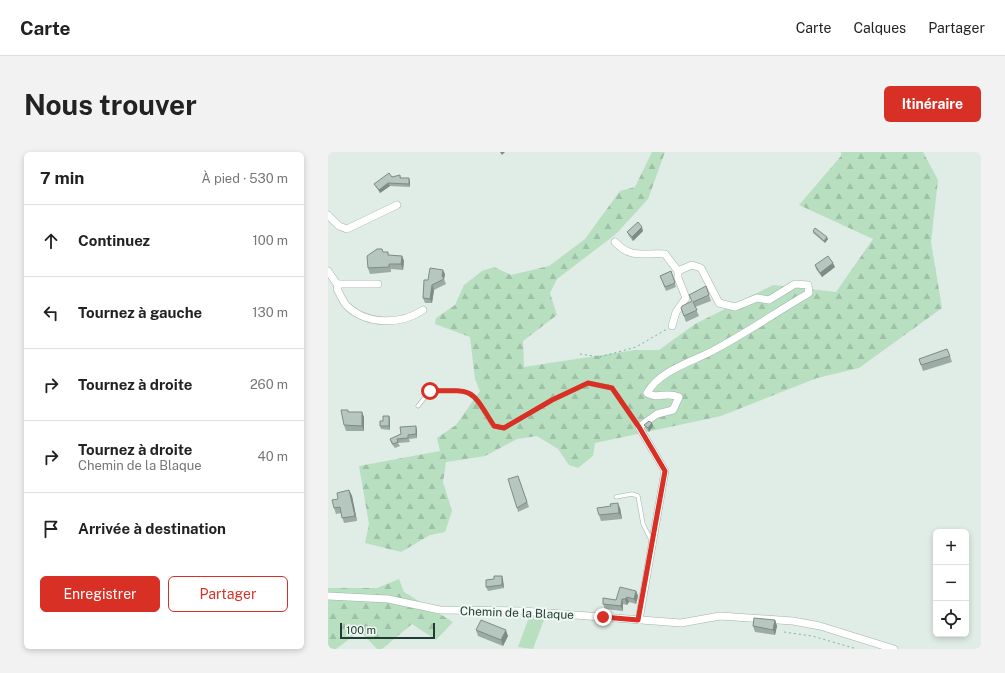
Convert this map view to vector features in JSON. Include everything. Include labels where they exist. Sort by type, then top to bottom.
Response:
[{"type":"street","points":[[328,215],[340,226],[347,229],[397,204]]},
{"type":"street","points":[[615,242],[623,251],[636,256],[650,253],[665,254],[678,271],[678,278],[686,298],[676,312],[672,326]]},
{"type":"street","points":[[638,620],[665,471],[639,427],[657,414],[673,410],[679,397],[671,393],[653,396],[647,393],[653,383],[680,367],[716,350],[809,293],[808,285],[795,284],[769,300],[756,298],[735,307],[719,303],[701,268],[692,266],[678,271]]},
{"type":"street","points":[[328,271],[339,284],[378,284]]},
{"type":"street","points":[[339,284],[337,289],[346,305],[365,316],[389,322],[416,315],[423,310]]},
{"type":"street","name":"Chemin de la Blaque","points":[[328,596],[388,599],[440,610],[522,611],[680,623],[720,616],[792,621],[820,626],[894,649]]},
{"type":"lane","points":[[418,406],[430,391],[464,390],[474,395],[494,426],[504,428],[552,400],[588,383],[612,388],[639,427]]},
{"type":"lane","points":[[616,496],[632,494],[638,496],[644,524],[653,543]]},
{"type":"path","points":[[580,354],[600,357],[636,347],[672,326]]},
{"type":"path","points":[[784,632],[812,636],[857,649]]},
{"type":"green space","points":[[652,152],[665,152],[648,199],[616,234],[557,279],[550,293],[557,315],[523,341],[524,367],[635,350],[659,350],[695,324],[773,285],[836,292],[873,239],[799,205],[841,156],[841,152],[923,152],[938,180],[931,242],[942,308],[859,368],[817,378],[721,416],[595,443],[593,456],[578,468],[569,465],[558,449],[537,436],[517,439],[485,456],[446,462],[443,482],[452,511],[445,532],[430,535],[401,552],[365,543],[369,524],[359,466],[440,451],[437,438],[456,425],[480,391],[475,379],[470,337],[435,324],[436,318],[455,305],[464,285],[482,271],[494,267],[511,275],[549,266],[585,239],[620,191],[635,187]]},
{"type":"green space","points":[[399,579],[404,592],[453,622],[436,640],[412,624],[382,649],[377,649],[360,631],[336,649],[328,649],[328,588],[377,588]]},
{"type":"green space","points":[[530,615],[544,620],[533,649],[518,647]]},
{"type":"building","points":[[389,173],[392,177],[400,175],[400,178],[409,178],[409,184],[388,183],[379,190],[374,184]]},
{"type":"building","points":[[638,222],[642,227],[632,237],[627,232]]},
{"type":"building","points":[[815,228],[827,237],[824,241],[813,231]]},
{"type":"building","points":[[377,249],[382,249],[383,252],[388,252],[388,255],[402,256],[401,264],[389,264],[389,267],[368,268],[367,256]]},
{"type":"building","points":[[828,256],[833,263],[820,273],[815,265]]},
{"type":"building","points":[[430,268],[443,270],[442,276],[444,279],[432,285],[430,299],[423,298],[424,280],[428,280]]},
{"type":"building","points":[[671,271],[675,283],[665,287],[660,276]]},
{"type":"building","points":[[706,286],[709,295],[693,302],[697,310],[684,316],[681,308],[692,301],[689,295]]},
{"type":"building","points":[[947,349],[950,356],[921,365],[919,359]]},
{"type":"building","points":[[341,410],[348,410],[348,412],[362,412],[362,426],[344,425]]},
{"type":"building","points":[[383,416],[389,416],[389,426],[380,426],[380,421],[383,421]]},
{"type":"building","points":[[649,421],[652,423],[648,428],[644,425]]},
{"type":"building","points":[[416,426],[416,434],[408,435],[408,438],[397,439],[398,442],[393,444],[390,439],[401,434],[400,427]]},
{"type":"building","points":[[518,476],[527,502],[517,508],[508,479]]},
{"type":"building","points":[[349,490],[355,516],[342,518],[340,507],[334,508],[332,500],[338,499],[337,493]]},
{"type":"building","points":[[618,503],[619,513],[599,515],[597,508],[611,506],[610,504]]},
{"type":"building","points":[[494,576],[502,576],[502,585],[486,587],[486,580],[494,579]]},
{"type":"building","points":[[620,587],[636,591],[634,599],[627,597],[622,599],[621,606],[603,604],[603,598],[616,600]]},
{"type":"building","points":[[754,618],[775,620],[773,630],[753,626]]},
{"type":"building","points":[[481,620],[506,630],[501,640],[476,630]]},
{"type":"route","points":[[430,391],[464,390],[474,395],[494,426],[504,428],[552,400],[588,383],[612,388],[639,427],[665,471],[638,620],[603,617]]}]
